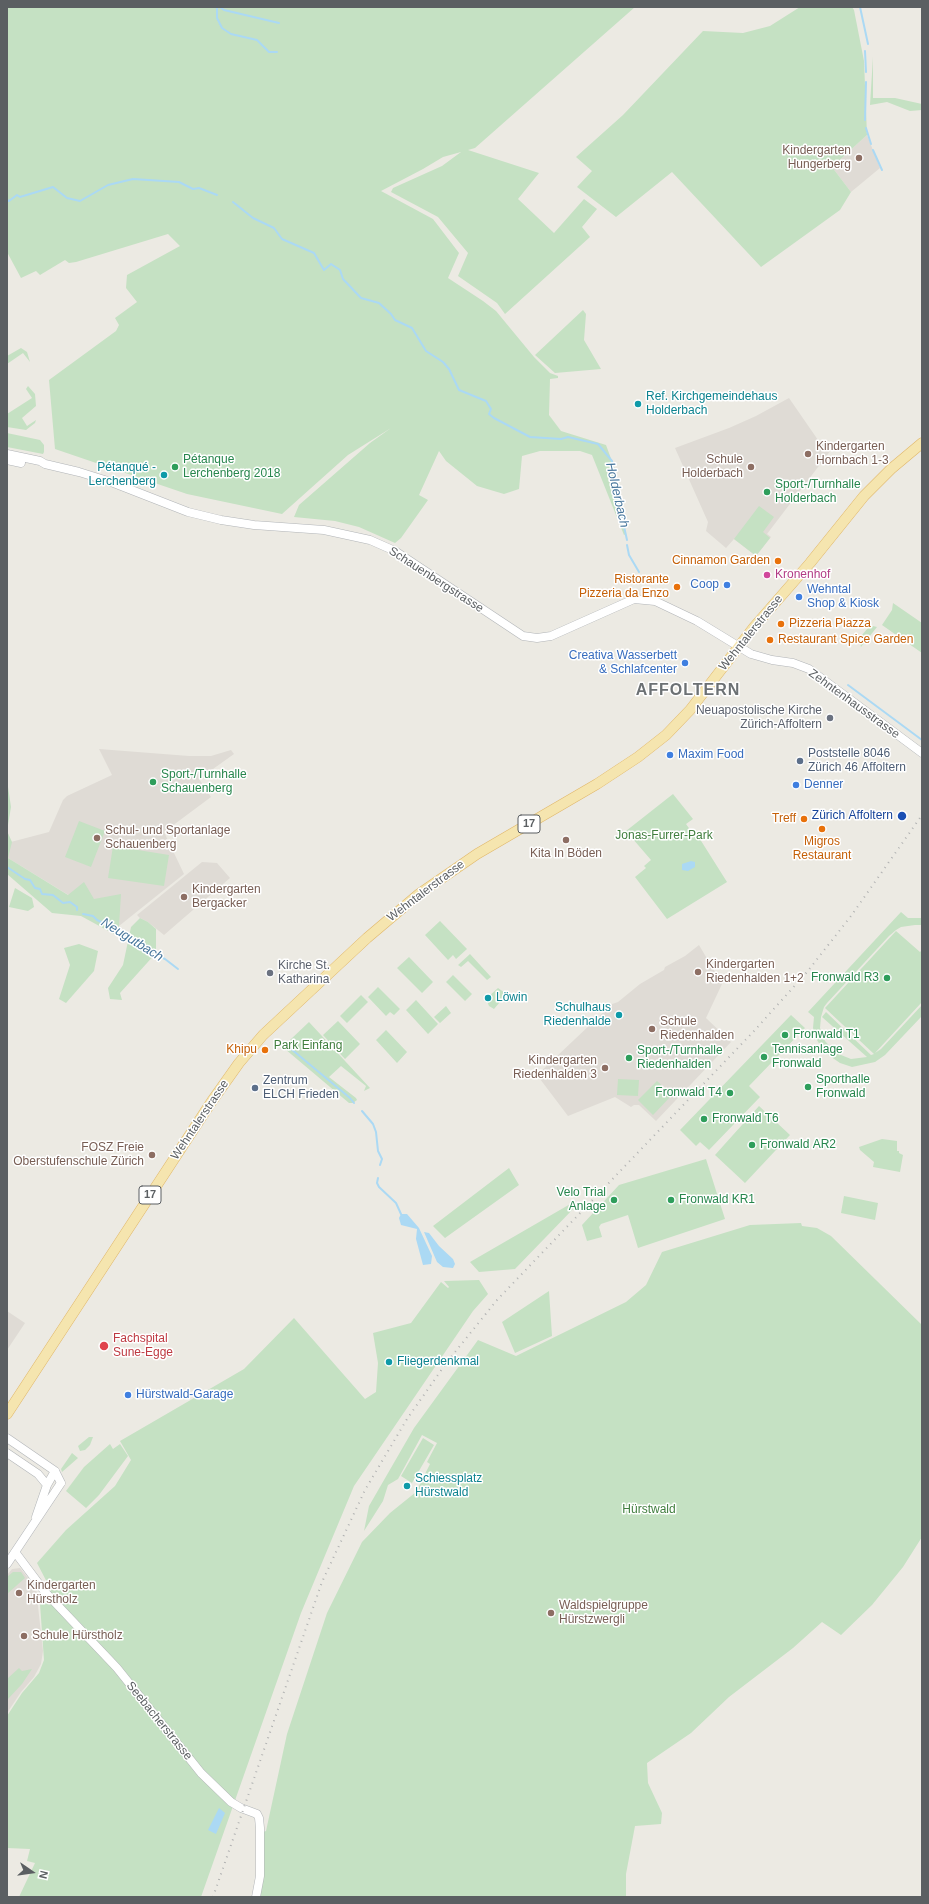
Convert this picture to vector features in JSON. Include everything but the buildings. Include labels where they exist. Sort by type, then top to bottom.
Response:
[{"type":"main road","name":"Wehntalerstrasse","points":[[7,1414],[212,1101],[239,1063],[263,1035],[359,945],[419,894],[477,854],[597,784],[638,757],[666,735],[698,700],[739,646],[810,563],[864,496],[890,469],[922,443]]},
{"type":"street","name":"Schauenbergstrasse","points":[[7,454],[40,461],[45,464],[98,478],[188,512],[221,520],[254,525],[324,530],[370,540],[395,551],[523,636],[536,638],[551,636],[621,604],[639,598],[664,604],[739,646]]},
{"type":"street","name":"Schauenbergstrasse","points":[[7,460],[39,466],[45,464]]},
{"type":"street","name":"Zehntenhausstrasse","points":[[739,646],[757,656],[793,663],[809,669],[922,753]]},
{"type":"street","points":[[7,1438],[55,1471],[61,1483]]},
{"type":"street","points":[[7,1452],[38,1474],[47,1484]]},
{"type":"street","points":[[36,1519],[47,1484],[55,1471]]},
{"type":"street","points":[[47,1484],[61,1483]]},
{"type":"street","points":[[7,1564],[36,1519],[46,1508],[61,1483]]},
{"type":"street","name":"Seebacherstrasse","points":[[15,1552],[45,1592],[117,1668],[201,1773],[231,1802],[241,1808],[257,1814],[260,1828],[260,1876],[256,1897]]},
{"type":"shaded area","name":"Kindergarten Hungerberg","points":[[867,135],[880,168],[851,192],[832,167]]},
{"type":"shaded area","name":"Schule Holderbach","points":[[789,398],[818,440],[831,450],[767,534],[771,537],[756,556],[734,539],[726,548],[706,531],[708,522],[675,448],[729,428],[756,416]]},
{"type":"shaded area","name":"Schul- und Sportanlage Schauenberg","points":[[99,749],[189,756],[211,756],[231,750],[234,754],[199,779],[211,797],[164,832],[184,874],[119,926],[8,858],[7,855],[7,843],[49,832],[63,800],[67,796],[112,775]]},
{"type":"shaded area","name":"Kindergarten Bergacker","points":[[202,862],[217,863],[230,878],[164,935],[137,915]]},
{"type":"shaded area","name":"Schule Riedenhalden","points":[[699,945],[722,984],[706,1018],[731,1042],[656,1121],[639,1105],[634,1105],[631,1107],[615,1097],[568,1116],[537,1075],[612,1004],[618,1002],[640,984],[664,970],[665,967],[685,956]]},
{"type":"shaded area","points":[[7,1311],[25,1323],[7,1350]]},
{"type":"shaded area","name":"Schule Hürstholz","points":[[20,1568],[36,1588],[43,1651],[41,1664],[34,1677],[21,1692],[7,1713],[7,1575],[12,1569]]},
{"type":"green space","points":[[7,7],[635,7],[475,148],[468,150],[539,173],[518,199],[554,233],[584,199],[597,209],[582,227],[590,237],[505,314],[497,303],[458,276],[468,253],[438,217],[391,192],[393,188],[442,166],[461,152],[443,157],[381,191],[433,219],[459,253],[448,278],[496,311],[534,357],[550,373],[558,376],[558,378],[550,379],[549,415],[561,431],[606,445],[616,472],[619,500],[626,534],[624,535],[592,455],[580,451],[540,451],[522,456],[519,489],[504,494],[477,486],[446,461],[439,451],[419,495],[428,500],[401,538],[395,543],[359,527],[335,521],[294,517],[299,505],[370,443],[391,428],[348,455],[282,514],[187,494],[55,449],[49,380],[116,331],[119,325],[115,318],[137,302],[126,288],[127,275],[180,246],[168,234],[76,262],[69,263],[65,260],[40,275],[36,271],[21,278],[7,252]]},
{"type":"green space","points":[[800,7],[852,7],[854,10],[864,61],[867,135],[832,167],[851,192],[840,210],[761,267],[672,172],[616,217],[577,187],[592,171],[576,157],[623,115],[703,31],[743,33],[770,26]]},
{"type":"green space","points":[[873,57],[873,98],[895,98],[922,104],[922,110],[910,111],[887,102],[870,105]]},
{"type":"green space","points":[[583,310],[586,314],[584,340],[601,369],[555,373],[535,355]]},
{"type":"green space","points":[[21,348],[27,352],[30,362],[23,353],[7,364],[7,356]]},
{"type":"green space","points":[[28,386],[35,394],[36,406],[22,418],[27,426],[36,420],[35,423],[26,430],[7,427],[7,414],[32,398],[26,389]]},
{"type":"green space","points":[[7,433],[40,440],[44,445],[43,454],[7,447]]},
{"type":"green space","points":[[759,506],[774,517],[763,532],[770,538],[756,556],[734,539]]},
{"type":"green space","points":[[893,603],[922,623],[922,653],[882,625],[892,610]]},
{"type":"green space","points":[[873,626],[877,627],[861,647],[860,643],[862,635],[867,629]]},
{"type":"green space","points":[[7,780],[11,807],[7,831]]},
{"type":"green space","name":"Jonas-Furrer-Park","points":[[673,794],[693,819],[686,824],[696,838],[698,836],[727,882],[667,919],[635,877],[646,868],[644,866],[651,860],[626,831]]},
{"type":"green space","points":[[79,821],[105,831],[91,867],[65,857]]},
{"type":"green space","points":[[7,831],[12,842],[8,858],[68,895],[84,882],[94,899],[121,894],[119,926],[114,934],[81,916],[52,913],[7,874]]},
{"type":"green space","points":[[113,846],[169,855],[164,886],[108,878]]},
{"type":"green space","points":[[15,888],[32,898],[34,907],[28,911],[9,907]]},
{"type":"green space","name":"Fronwald R3","points":[[901,912],[908,918],[922,918],[922,925],[901,927],[889,936],[824,1007],[821,1017],[820,1028],[825,1041],[836,1053],[851,1059],[867,1057],[822,1017],[826,1012],[871,1055],[874,1054],[825,1008],[896,931],[920,952],[922,950],[922,1002],[875,1053],[881,1049],[922,1005],[922,1016],[885,1055],[875,1062],[852,1067],[840,1063],[824,1052],[817,1040],[813,1028],[814,1017],[808,1012]]},
{"type":"green space","points":[[140,918],[148,922],[156,929],[156,953],[120,993],[122,1000],[110,999],[108,988],[123,965],[131,927]]},
{"type":"green space","points":[[440,921],[467,949],[456,959],[453,955],[448,960],[425,935]]},
{"type":"green space","points":[[79,944],[98,951],[94,971],[66,1003],[59,999],[70,965],[64,948]]},
{"type":"green space","points":[[470,954],[491,977],[487,980],[468,961],[461,967],[458,965]]},
{"type":"green space","points":[[409,957],[433,982],[422,993],[397,968]]},
{"type":"green space","points":[[453,975],[472,994],[465,1001],[446,982]]},
{"type":"green space","points":[[378,987],[400,1009],[394,1015],[390,1012],[386,1016],[368,997]]},
{"type":"green space","points":[[498,988],[505,993],[505,996],[494,1009],[489,1006],[487,1001],[489,999],[488,997]]},
{"type":"green space","points":[[361,995],[368,1002],[347,1023],[340,1016]]},
{"type":"green space","points":[[416,1000],[438,1024],[428,1034],[406,1010]]},
{"type":"green space","points":[[446,1006],[451,1013],[440,1023],[434,1017]]},
{"type":"green space","name":"Tennisanlage Fronwald","points":[[791,1015],[805,1028],[749,1086],[760,1097],[709,1150],[700,1142],[696,1146],[680,1130]]},
{"type":"green space","points":[[338,1021],[360,1044],[345,1059],[323,1035]]},
{"type":"green space","name":"Park Einfang","points":[[309,1022],[370,1088],[364,1091],[366,1086],[341,1066],[329,1077],[356,1098],[357,1100],[353,1103],[349,1103],[285,1049],[292,1043],[290,1040]]},
{"type":"green space","points":[[386,1030],[407,1052],[397,1063],[376,1040]]},
{"type":"green space","points":[[618,1079],[639,1080],[638,1096],[617,1095]]},
{"type":"green space","points":[[657,1081],[672,1095],[653,1115],[638,1100]]},
{"type":"green space","name":"Fronwald AR2","points":[[759,1106],[790,1135],[745,1183],[715,1155]]},
{"type":"green space","points":[[882,1139],[897,1141],[897,1151],[903,1155],[900,1172],[873,1167],[874,1162],[860,1150],[859,1147]]},
{"type":"green space","name":"Fronwald KR1","points":[[706,1159],[725,1219],[638,1248],[628,1215],[601,1224],[599,1227],[602,1237],[587,1241],[582,1225],[619,1185]]},
{"type":"green space","points":[[509,1168],[519,1185],[445,1238],[433,1226]]},
{"type":"green space","points":[[844,1196],[878,1203],[875,1220],[841,1213]]},
{"type":"green space","points":[[572,1203],[576,1206],[515,1269],[479,1272],[470,1262]]},
{"type":"green space","name":"Hürstwald","points":[[801,1223],[802,1226],[817,1228],[831,1236],[922,1325],[922,1537],[903,1567],[872,1605],[841,1635],[822,1622],[793,1648],[729,1697],[691,1733],[647,1763],[648,1783],[662,1813],[661,1824],[635,1826],[626,1874],[626,1897],[259,1897],[263,1832],[266,1831],[287,1734],[327,1613],[362,1542],[390,1513],[416,1492],[430,1464],[427,1462],[437,1443],[422,1435],[398,1479],[388,1485],[383,1501],[364,1531],[369,1506],[414,1428],[478,1340],[516,1356],[626,1302],[646,1285],[662,1252],[750,1225]]},
{"type":"green space","points":[[479,1280],[488,1294],[473,1311],[354,1486],[301,1613],[201,1897],[19,1897],[35,1863],[27,1861],[30,1849],[7,1848],[7,1716],[22,1693],[39,1673],[44,1660],[40,1604],[42,1598],[51,1590],[37,1563],[66,1530],[115,1486],[131,1460],[120,1441],[244,1369],[294,1318],[365,1399],[376,1392],[378,1363],[373,1333],[411,1323],[441,1282],[448,1288],[449,1287],[444,1281]]},
{"type":"green space","points":[[549,1291],[552,1336],[515,1353],[502,1322]]},
{"type":"green space","points":[[89,1437],[93,1437],[90,1445],[85,1450],[80,1451],[78,1446]]},
{"type":"green space","points":[[423,1438],[434,1445],[412,1483],[401,1476]]},
{"type":"green space","points":[[110,1444],[113,1449],[120,1444],[128,1456],[99,1495],[86,1508],[66,1491],[84,1467]]},
{"type":"green space","points":[[72,1453],[78,1458],[62,1472],[61,1469]]},
{"type":"green space","points":[[13,1572],[21,1572],[25,1578],[7,1594],[7,1577]]},
{"type":"green space","points":[[19,1668],[22,1671],[32,1669],[22,1684],[7,1700],[7,1679]]},
{"type":"water","points":[[691,861],[695,862],[695,867],[688,871],[682,870],[682,864]]},
{"type":"water","points":[[401,1214],[407,1214],[419,1228],[432,1256],[431,1264],[423,1265],[416,1239],[417,1229],[401,1225],[399,1218]]},
{"type":"water","points":[[424,1232],[429,1233],[439,1246],[453,1259],[455,1264],[453,1268],[443,1267],[437,1262]]},
{"type":"water","points":[[219,1808],[225,1813],[216,1834],[208,1830]]},
{"type":"waterway","points":[[217,7],[217,18],[222,28],[231,34],[257,40],[269,52],[277,52]]},
{"type":"waterway","points":[[220,7],[224,10],[279,23]]},
{"type":"waterway","points":[[860,7],[868,44]]},
{"type":"waterway","points":[[865,51],[866,72]]},
{"type":"waterway","points":[[865,120],[866,82]]},
{"type":"waterway","points":[[866,128],[871,144]]},
{"type":"waterway","points":[[873,150],[882,170]]},
{"type":"waterway","name":"Holderbach","points":[[7,200],[9,201],[17,195],[20,197],[53,187],[67,198],[80,201],[108,185],[133,179],[179,182],[193,189],[199,188],[217,195]]},
{"type":"waterway","name":"Holderbach","points":[[233,202],[253,218],[274,228],[282,239],[314,253],[324,270],[331,264],[340,270],[343,279],[361,298],[379,303],[395,320],[412,328],[426,351],[443,362],[449,369],[459,390],[486,401],[491,409],[489,414],[494,418],[530,437],[561,439],[568,437],[598,444],[612,461],[616,490],[627,540]]},
{"type":"waterway","name":"Holderbach","points":[[627,545],[629,555],[639,572]]},
{"type":"waterway","name":"Holderbach","points":[[848,685],[922,740]]},
{"type":"waterway","name":"Neugutbach","points":[[7,867],[25,879],[30,880],[35,888],[40,889],[42,894],[53,895],[63,903],[70,902],[77,907],[77,910]]},
{"type":"waterway","name":"Neugutbach","points":[[83,914],[93,916],[97,920],[122,932],[135,943],[152,951],[154,954],[165,959],[178,969]]},
{"type":"waterway","name":"Neugutbach","points":[[290,1048],[354,1103]]},
{"type":"waterway","name":"Neugutbach","points":[[362,1111],[373,1124],[376,1132],[378,1151],[382,1159],[380,1165]]},
{"type":"waterway","name":"Neugutbach","points":[[378,1178],[377,1183],[379,1187],[396,1203],[401,1214]]},
{"type":"railway","points":[[213,1897],[322,1582],[365,1490],[407,1419],[447,1362],[497,1300],[754,1031],[807,972],[851,916],[922,815]]},
{"type":"place","name":"Kindergarten Hungerberg","points":[[859,158]]},
{"type":"place","name":"Ref. Kirchgemeindehaus Holderbach","points":[[638,404]]},
{"type":"place","name":"Kindergarten Hornbach 1-3","points":[[808,454]]},
{"type":"place","name":"Pétanque Lerchenberg 2018","points":[[175,467]]},
{"type":"place","name":"Schule Holderbach","points":[[751,467]]},
{"type":"place","name":"Pétanqué - Lerchenberg","points":[[164,475]]},
{"type":"place","name":"Sport-/Turnhalle Holderbach","points":[[767,492]]},
{"type":"place","name":"Cinnamon Garden","points":[[778,561]]},
{"type":"place","name":"Kronenhof","points":[[767,575]]},
{"type":"place","name":"Coop","points":[[727,585]]},
{"type":"place","name":"Ristorante Pizzeria da Enzo","points":[[677,587]]},
{"type":"place","name":"Wehntal Shop & Kiosk","points":[[799,597]]},
{"type":"place","name":"Pizzeria Piazza","points":[[781,624]]},
{"type":"place","name":"Restaurant Spice Garden","points":[[770,640]]},
{"type":"place","name":"Creativa Wasserbett & Schlafcenter","points":[[685,663]]},
{"type":"place","name":"Neuapostolische Kirche Zürich-Affoltern","points":[[830,718]]},
{"type":"place","name":"Maxim Food","points":[[670,755]]},
{"type":"place","name":"Poststelle 8046 Zürich 46 Affoltern","points":[[800,761]]},
{"type":"place","name":"Sport-/Turnhalle Schauenberg","points":[[153,782]]},
{"type":"place","name":"Denner","points":[[796,785]]},
{"type":"place","name":"Zürich Affoltern","points":[[902,816]]},
{"type":"place","name":"Treff","points":[[804,819]]},
{"type":"place","name":"Migros Restaurant","points":[[822,829]]},
{"type":"place","name":"Schul- und Sportanlage Schauenberg","points":[[97,838]]},
{"type":"place","name":"Kita In Böden","points":[[566,840]]},
{"type":"place","name":"Kindergarten Bergacker","points":[[184,897]]},
{"type":"place","name":"Kindergarten Riedenhalden 1+2","points":[[698,972]]},
{"type":"place","name":"Kirche St. Katharina","points":[[270,973]]},
{"type":"place","name":"Fronwald R3","points":[[887,978]]},
{"type":"place","name":"Löwin","points":[[488,998]]},
{"type":"place","name":"Schulhaus Riedenhalde","points":[[619,1015]]},
{"type":"place","name":"Schule Riedenhalden","points":[[652,1029]]},
{"type":"place","name":"Fronwald T1","points":[[785,1035]]},
{"type":"place","name":"Khipu","points":[[265,1050]]},
{"type":"place","name":"Tennisanlage Fronwald","points":[[764,1057]]},
{"type":"place","name":"Sport-/Turnhalle Riedenhalden","points":[[629,1058]]},
{"type":"place","name":"Kindergarten Riedenhalden 3","points":[[605,1068]]},
{"type":"place","name":"Sporthalle Fronwald","points":[[808,1087]]},
{"type":"place","name":"Zentrum ELCH Frieden","points":[[255,1088]]},
{"type":"place","name":"Fronwald T4","points":[[730,1093]]},
{"type":"place","name":"Fronwald T6","points":[[704,1119]]},
{"type":"place","name":"Fronwald AR2","points":[[752,1145]]},
{"type":"place","name":"FOSZ Freie Oberstufenschule Zürich","points":[[152,1155]]},
{"type":"place","name":"Velo Trial Anlage","points":[[614,1200]]},
{"type":"place","name":"Fronwald KR1","points":[[671,1200]]},
{"type":"place","name":"Fachspital Sune-Egge","points":[[104,1346]]},
{"type":"place","name":"Fliegerdenkmal","points":[[389,1362]]},
{"type":"place","name":"Hürstwald-Garage","points":[[128,1395]]},
{"type":"place","name":"Schiessplatz Hürstwald","points":[[407,1486]]},
{"type":"place","name":"Kindergarten Hürstholz","points":[[19,1593]]},
{"type":"place","name":"Waldspielgruppe Hürstzwergli","points":[[551,1613]]},
{"type":"place","name":"Schule Hürstholz","points":[[24,1636]]},
{"type":"district","name":"AFFOLTERN","points":[[688,691]]}]
